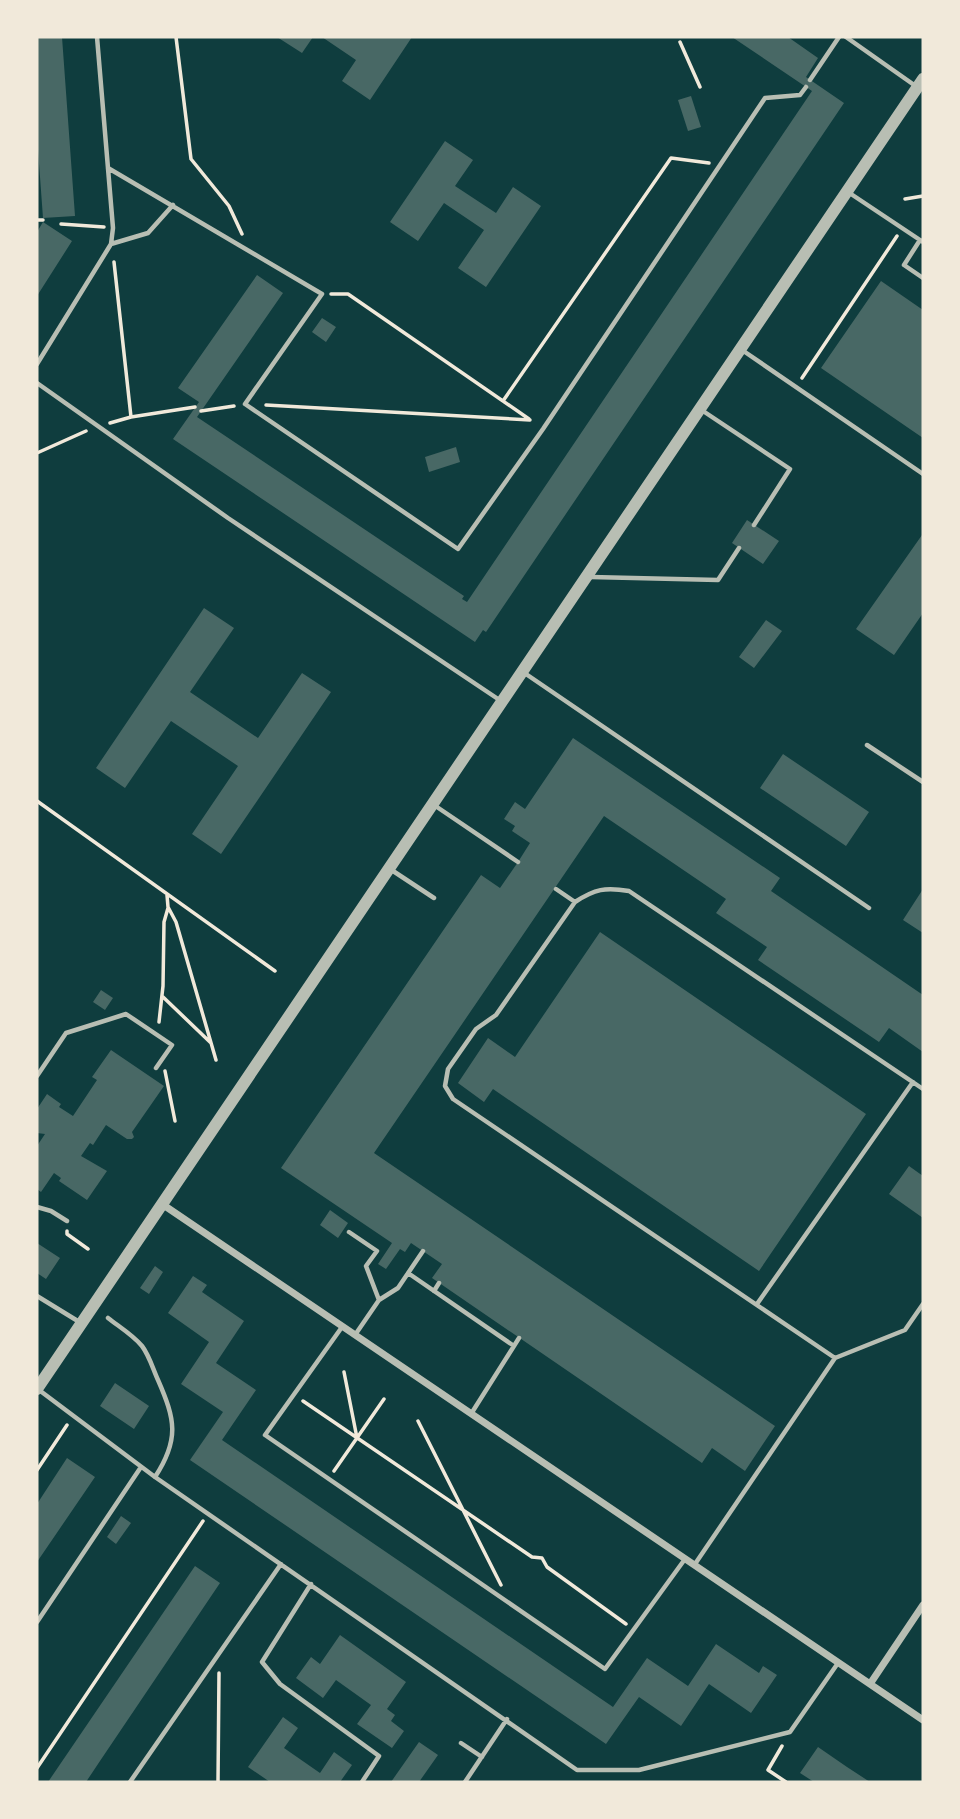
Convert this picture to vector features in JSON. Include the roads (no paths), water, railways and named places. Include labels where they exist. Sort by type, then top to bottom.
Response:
[{"type":"street","points":[[37,1389],[920,83]]},
{"type":"street","points":[[162,1204],[923,1720]]},
{"type":"street","points":[[870,1684],[923,1605]]},
{"type":"lane","points":[[37,364],[111,244],[113,228],[97,37]]},
{"type":"lane","points":[[810,80],[839,37]]},
{"type":"lane","points":[[846,37],[920,83]]},
{"type":"lane","points":[[108,168],[321,294],[245,404],[458,549],[543,429],[765,98],[800,94],[806,87]]},
{"type":"lane","points":[[847,192],[922,241],[904,265],[923,278]]},
{"type":"lane","points":[[111,244],[148,233],[173,205]]},
{"type":"lane","points":[[741,349],[923,474]]},
{"type":"lane","points":[[37,383],[228,518],[502,702]]},
{"type":"lane","points":[[700,409],[790,469],[754,525]]},
{"type":"lane","points":[[587,576],[718,580],[739,548]]},
{"type":"lane","points":[[522,671],[869,908]]},
{"type":"lane","points":[[867,745],[923,782]]},
{"type":"lane","points":[[433,805],[518,862]]},
{"type":"lane","points":[[390,869],[434,898]]},
{"type":"lane","points":[[556,888],[575,902]]},
{"type":"lane","points":[[835,1358],[453,1099],[445,1086],[448,1069],[476,1029],[496,1015],[575,902],[590,892],[610,888],[629,891],[923,1088]]},
{"type":"lane","points":[[37,1076],[66,1033],[126,1014],[172,1045],[156,1068]]},
{"type":"lane","points":[[757,1304],[913,1082]]},
{"type":"lane","points":[[37,1207],[51,1211],[67,1222]]},
{"type":"lane","points":[[349,1231],[377,1251],[366,1266],[380,1300]]},
{"type":"lane","points":[[355,1335],[380,1300],[398,1288],[423,1251]]},
{"type":"lane","points":[[408,1273],[514,1346]]},
{"type":"lane","points":[[434,1291],[439,1283]]},
{"type":"lane","points":[[37,1296],[81,1324]]},
{"type":"lane","points":[[694,1565],[835,1358],[905,1331],[923,1304]]},
{"type":"lane","points":[[108,1318],[141,1345],[171,1409],[172,1435],[162,1466],[155,1477]]},
{"type":"lane","points":[[342,1326],[265,1435],[605,1669],[685,1559]]},
{"type":"lane","points":[[471,1414],[519,1338]]},
{"type":"lane","points":[[37,1389],[155,1477],[577,1770],[639,1770],[790,1732],[838,1662]]},
{"type":"lane","points":[[37,1622],[141,1467]]},
{"type":"lane","points":[[130,1782],[281,1564]]},
{"type":"lane","points":[[311,1584],[262,1662],[280,1684],[379,1756],[362,1782]]},
{"type":"lane","points":[[466,1782],[507,1719]]},
{"type":"lane","points":[[461,1743],[482,1757]]}]
